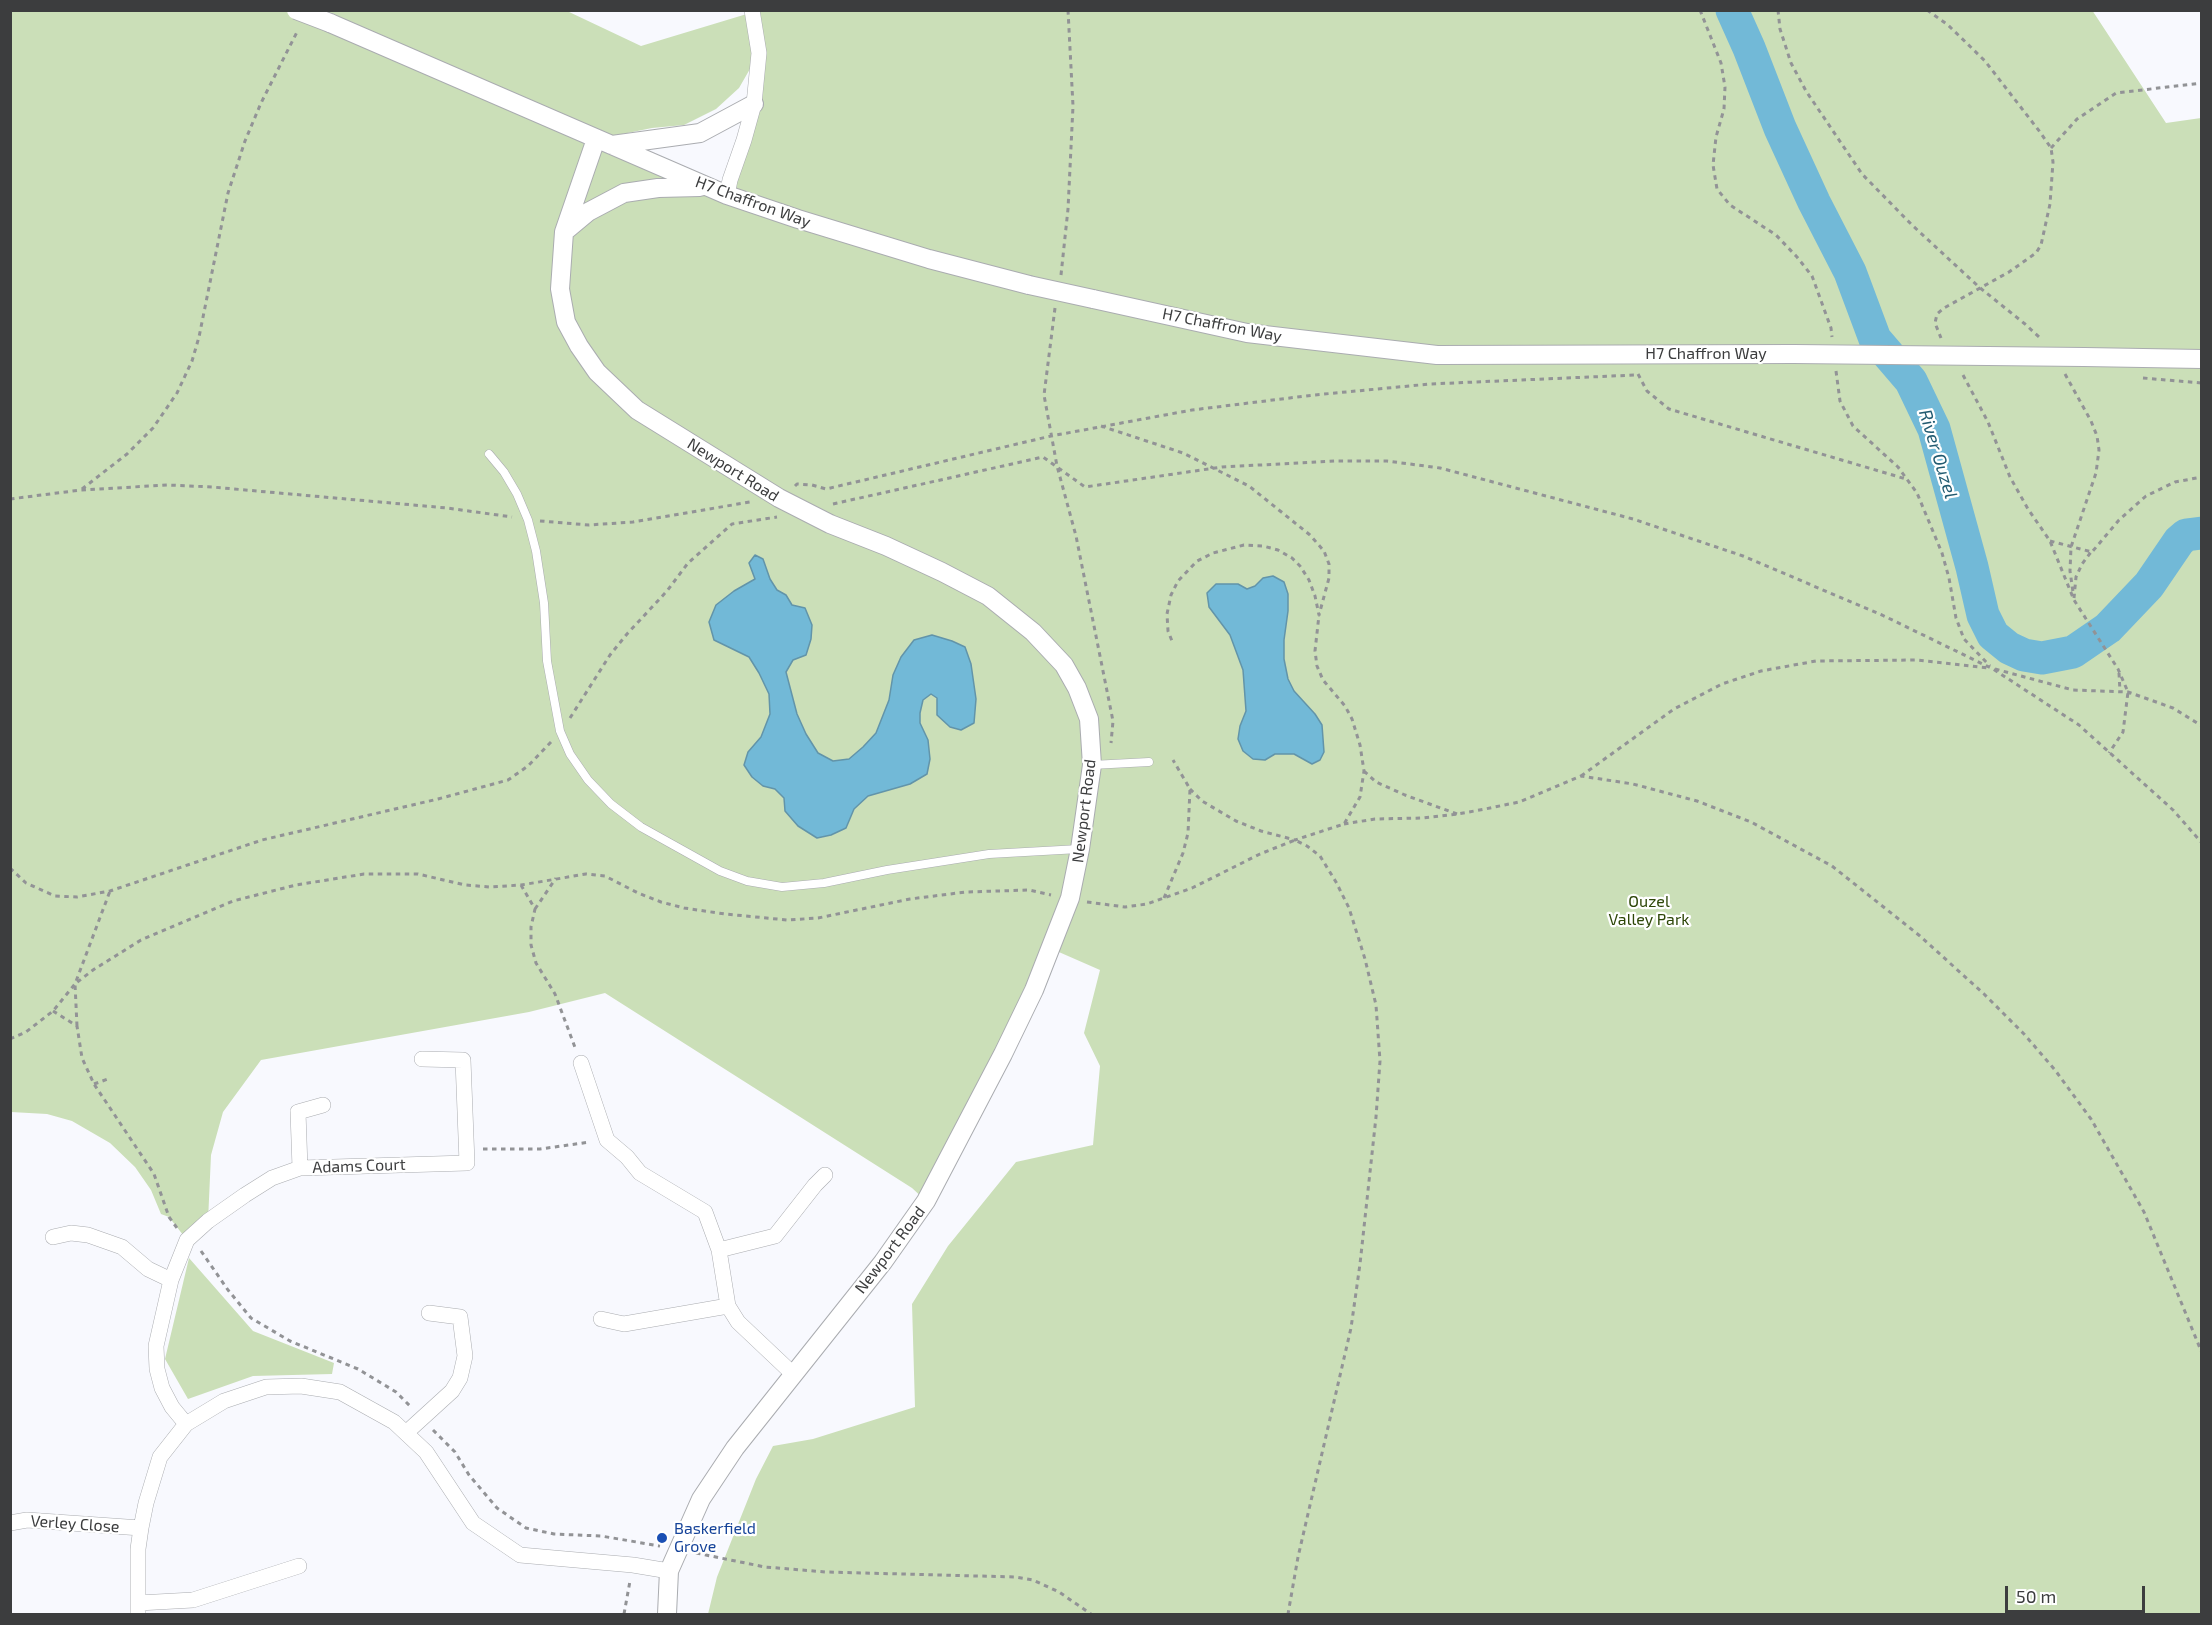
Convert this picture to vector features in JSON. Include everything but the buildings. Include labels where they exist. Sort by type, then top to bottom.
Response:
[{"type":"street","points":[[727,195],[754,104],[759,53],[752,10]]},
{"type":"street","name":"H7 Chaffron Way","points":[[299,16],[330,23],[727,195],[798,219],[929,259],[1029,285],[1246,333],[1437,355],[1794,354],[2202,359]]},
{"type":"street","points":[[604,142],[700,132],[754,104]]},
{"type":"street","name":"Newport Road","points":[[604,142],[564,232],[560,289],[566,322],[597,372],[637,410],[778,498],[802,511],[942,572],[988,596],[1033,632],[1064,665],[1077,688],[1089,719],[1100,765],[1070,898],[1034,990],[926,1201],[883,1262],[735,1448],[702,1499],[669,1571],[667,1614]]},
{"type":"street","points":[[564,232],[588,212],[624,193],[658,188],[708,187]]},
{"type":"street","points":[[422,1059],[463,1060],[466,1149]]},
{"type":"street","points":[[581,1063],[607,1140],[627,1156],[640,1173],[705,1212],[719,1250],[728,1306],[738,1322],[793,1374]]},
{"type":"street","points":[[300,1168],[298,1112],[322,1105]]},
{"type":"street","name":"Adams Court","points":[[186,1424],[172,1407],[162,1388],[157,1369],[156,1346],[171,1281],[187,1240],[208,1221],[244,1195],[272,1178],[300,1168],[467,1163],[466,1149]]},
{"type":"street","points":[[719,1250],[775,1236],[825,1174]]},
{"type":"street","points":[[53,1237],[71,1233],[88,1235],[122,1247],[148,1269],[171,1281]]},
{"type":"street","points":[[601,1319],[624,1324],[728,1306]]},
{"type":"street","points":[[407,1432],[452,1391],[460,1378],[465,1356],[460,1317],[429,1313]]},
{"type":"street","points":[[298,1566],[193,1600],[138,1609],[141,1528],[160,1457],[186,1424],[224,1401],[266,1387],[301,1386],[340,1392],[371,1407],[407,1432],[426,1452],[473,1523],[520,1554],[633,1565],[669,1571]]},
{"type":"street","name":"Verley Close","points":[[10,1523],[27,1520],[141,1528]]},
{"type":"lane","points":[[489,454],[504,472],[517,494],[528,520],[536,551],[544,603],[547,661],[560,731],[570,754],[588,780],[611,804],[641,827],[720,871],[747,881],[782,887],[824,883],[887,870],[989,854],[1080,849]]},
{"type":"lane","points":[[1100,765],[1149,762]]},
{"type":"path","points":[[1059,285],[1068,209],[1073,106],[1068,10]]},
{"type":"path","points":[[1778,10],[1780,29],[1791,63],[1806,91],[1862,174],[1912,225],[2039,338]]},
{"type":"path","points":[[1927,10],[1948,25],[1985,61],[2051,148],[2053,162],[2050,204],[2041,245],[2036,253],[2009,272],[1979,287],[1937,314],[1935,323],[1942,340]]},
{"type":"path","points":[[81,490],[127,454],[153,428],[182,383],[199,337],[228,193],[257,113],[295,39],[299,16]]},
{"type":"path","points":[[2051,148],[2077,119],[2116,93],[2202,83]]},
{"type":"path","points":[[1056,306],[1044,395],[1051,436],[1076,536],[1113,721],[1100,765]]},
{"type":"path","points":[[1958,367],[1988,422],[2010,477],[2028,510],[2050,542],[2074,600],[2118,669],[2128,692],[2124,732],[2109,753]]},
{"type":"path","points":[[2063,371],[2091,421],[2097,436],[2098,450],[2096,473],[2071,547],[2070,571],[2074,600]]},
{"type":"path","points":[[1638,374],[1647,391],[1669,409],[1908,480]]},
{"type":"path","points":[[10,499],[81,490],[168,485],[447,508],[528,520],[589,525],[633,522],[778,498],[798,484],[826,489],[1051,436],[1192,410],[1430,384],[1650,374]]},
{"type":"path","points":[[1099,426],[1183,453],[1214,467],[1257,492],[1310,535],[1324,551],[1329,564],[1329,578],[1318,615],[1315,651],[1317,666],[1323,680],[1345,706],[1352,719],[1360,745],[1364,771],[1360,796],[1344,824]]},
{"type":"path","points":[[10,868],[26,883],[55,896],[77,897],[110,891],[262,840],[508,780],[528,766],[560,731],[610,655],[667,591],[688,563],[732,524],[802,511],[1043,457],[1085,487],[1214,467],[1387,461],[1440,468],[1633,519],[1743,556],[1882,615],[1993,669],[2079,725],[2174,810],[2202,843]]},
{"type":"path","points":[[2074,600],[2076,578],[2082,564],[2119,520],[2146,496],[2175,482],[2202,477]]},
{"type":"path","points":[[2050,542],[2092,552]]},
{"type":"path","points":[[1172,641],[1168,631],[1167,614],[1171,595],[1178,582],[1197,561],[1213,553],[1244,545],[1263,546],[1292,558],[1309,580],[1315,596],[1318,615]]},
{"type":"path","points":[[10,1039],[26,1032],[53,1011],[75,984],[93,970],[141,940],[233,901],[296,885],[364,874],[418,874],[465,885],[490,887],[521,885],[586,874],[605,876],[638,893],[684,908],[787,920],[818,918],[910,898],[966,892],[1029,890],[1089,903],[1125,907],[1147,904],[1192,888],[1260,854],[1344,824],[1374,819],[1423,818],[1458,814],[1519,801],[1581,776],[1674,709],[1722,684],[1761,671],[1816,661],[1917,660],[1993,669],[2073,690],[2128,692],[2173,708],[2202,726]]},
{"type":"path","points":[[2118,669],[2120,692]]},
{"type":"path","points":[[1173,760],[1190,789],[1202,801],[1236,821],[1261,831],[1295,840],[1320,856],[1349,908],[1376,1005],[1380,1061],[1374,1139],[1351,1328],[1300,1546],[1288,1614]]},
{"type":"path","points":[[1364,771],[1376,782],[1458,814]]},
{"type":"path","points":[[1581,776],[1633,784],[1697,801],[1751,822],[1803,848],[1833,866],[1863,890],[1920,936],[1984,994],[2024,1034],[2055,1070],[2091,1119],[2115,1158],[2157,1240],[2202,1353]]},
{"type":"path","points":[[1164,898],[1183,853],[1188,833],[1190,789]]},
{"type":"path","points":[[556,878],[535,909],[531,927],[531,945],[536,963],[555,994],[581,1063]]},
{"type":"path","points":[[521,885],[535,909]]},
{"type":"path","points":[[110,891],[75,984],[77,1026],[82,1058],[94,1084],[154,1174],[169,1216],[187,1240]]},
{"type":"path","points":[[53,1011],[77,1026]]},
{"type":"path","points":[[94,1084],[108,1079]]},
{"type":"path","points":[[466,1149],[540,1149],[607,1140]]},
{"type":"path","points":[[678,1549],[765,1567],[826,1572],[987,1575],[1033,1580],[1059,1592],[1091,1614]]},
{"type":"green space","name":"Ouzel Valley Park","points":[[760,10],[2092,10],[2166,123],[2201,118],[2201,1614],[708,1614],[717,1577],[756,1479],[773,1446],[813,1439],[915,1407],[912,1304],[948,1246],[1016,1162],[1093,1145],[1100,1066],[1084,1033],[1100,970],[1052,949],[926,1201],[912,1188],[605,993],[529,1012],[261,1060],[223,1112],[211,1155],[208,1221],[187,1240],[169,1217],[161,1214],[151,1190],[135,1167],[110,1143],[72,1121],[47,1114],[11,1112],[11,11],[567,11],[641,46]],"holes":[[[758,55],[727,195],[598,139],[652,128],[684,125],[716,109],[739,88]]]},
{"type":"green space","points":[[189,1258],[253,1331],[334,1363],[332,1374],[253,1376],[188,1399],[165,1359]]},
{"type":"water","points":[[755,555],[763,559],[770,579],[777,590],[786,595],[792,605],[805,608],[812,625],[806,655],[793,660],[786,672],[797,714],[806,734],[818,753],[833,761],[849,759],[876,733],[889,700],[893,675],[901,657],[914,640],[932,635],[952,641],[965,647],[971,664],[976,699],[974,723],[961,730],[950,727],[937,715],[937,698],[931,694],[923,700],[920,723],[928,740],[930,759],[927,774],[910,784],[868,796],[854,809],[846,828],[831,835],[817,838],[798,826],[785,811],[784,798],[775,789],[763,786],[752,777],[744,765],[748,752],[761,737],[770,714],[769,694],[749,657],[714,640],[709,622],[716,605],[755,579],[749,563]]},
{"type":"water","points":[[1273,576],[1284,582],[1288,594],[1284,659],[1288,679],[1294,691],[1322,725],[1324,752],[1320,760],[1312,764],[1294,754],[1275,754],[1265,760],[1253,759],[1243,751],[1238,739],[1246,711],[1243,670],[1230,635],[1209,607],[1207,593],[1216,584],[1238,584],[1247,589],[1255,586],[1263,578]]},
{"type":"waterway","name":"River Ouzel","points":[[1732,10],[1780,128],[1850,272],[1875,339],[1911,381],[1934,429],[1983,615],[1993,635],[2009,648],[2024,655],[2042,658],[2073,652],[2108,628],[2149,585],[2179,541],[2186,535],[2202,533]]},
{"type":"place","name":"Baskerfield Grove","points":[[662,1538]]}]
